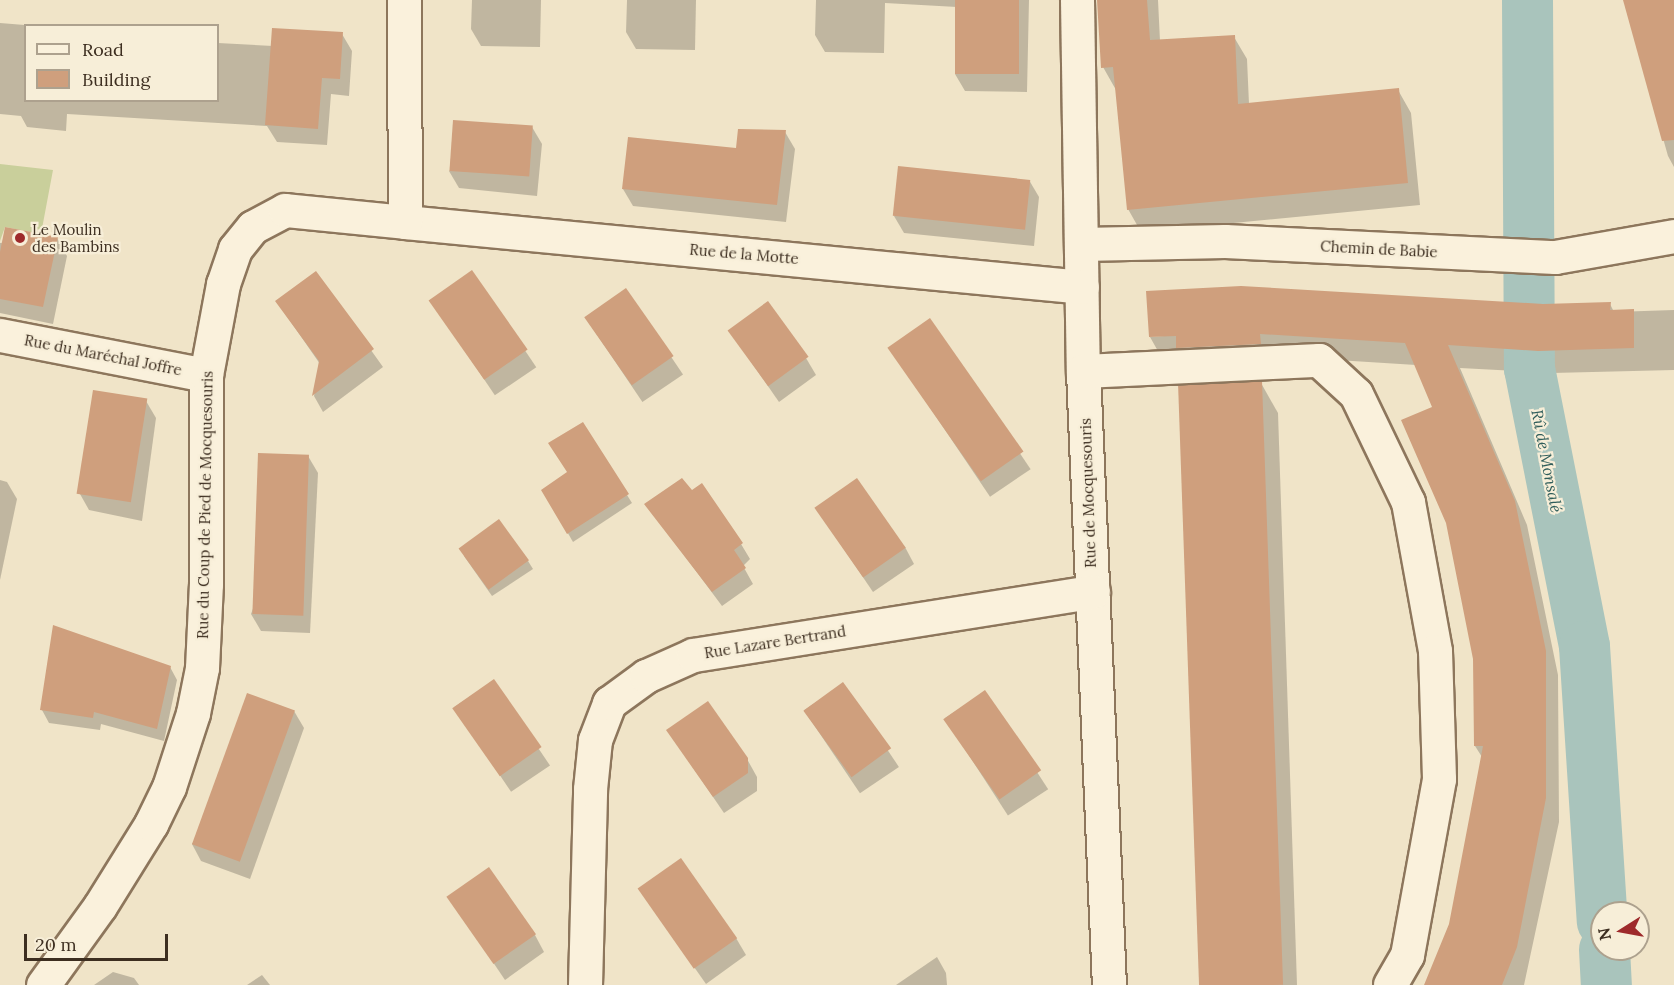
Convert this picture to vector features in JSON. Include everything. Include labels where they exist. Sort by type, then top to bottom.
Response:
[{"type":"street","points":[[404,0],[405,222]]},
{"type":"street","name":"Rue de Mocquesouris","points":[[1077,0],[1083,371],[1109,985]]},
{"type":"street","name":"Rue du Coup de Pied de Mocquesouris","points":[[43,985],[100,906],[151,824],[169,788],[193,713],[202,668],[206,584],[206,375],[223,284],[235,249],[253,227],[285,210],[405,222]]},
{"type":"street","name":"Rue de la Motte","points":[[405,222],[1082,287]]},
{"type":"street","name":"Chemin de Babie","points":[[1082,243],[1225,241],[1555,258],[1674,236]]},
{"type":"street","name":"Rue du Maréchal Joffre","points":[[0,335],[206,375]]},
{"type":"street","points":[[1083,371],[1319,360],[1356,394],[1408,502],[1435,651],[1439,779],[1407,955],[1390,985]]},
{"type":"street","name":"Rue Lazare Bertrand","points":[[585,985],[590,789],[596,740],[609,703],[646,676],[693,655],[1093,592]]},
{"type":"green space","points":[[0,164],[53,170],[41,234],[5,227],[0,241]]},
{"type":"building","points":[[955,0],[1019,0],[1019,74],[955,74]]},
{"type":"building","points":[[1097,0],[1147,0],[1150,40],[1235,35],[1238,104],[1399,88],[1408,183],[1127,210],[1113,67],[1101,68]]},
{"type":"building","points":[[1623,0],[1674,0],[1674,140],[1662,141]]},
{"type":"building","points":[[272,28],[343,32],[340,79],[322,78],[318,129],[265,125]]},
{"type":"building","points":[[453,120],[533,126],[529,176],[449,171]]},
{"type":"building","points":[[738,129],[786,130],[777,205],[622,189],[628,137],[736,148]]},
{"type":"building","points":[[898,166],[1030,180],[1025,230],[893,216]]},
{"type":"building","points":[[5,227],[58,237],[43,307],[0,299],[0,252]]},
{"type":"building","points":[[472,270],[528,349],[484,380],[429,300]]},
{"type":"building","points":[[316,271],[374,349],[312,396],[319,361],[275,301]]},
{"type":"building","points":[[1241,286],[1543,304],[1611,302],[1610,310],[1634,309],[1634,348],[1538,351],[1448,345],[1515,501],[1546,651],[1546,798],[1517,947],[1502,985],[1424,985],[1449,924],[1483,746],[1474,746],[1473,659],[1446,523],[1401,420],[1432,407],[1405,343],[1260,334],[1261,344],[1176,348],[1176,336],[1149,337],[1146,291]]},
{"type":"building","points":[[626,288],[674,356],[632,385],[584,317]]},
{"type":"building","points":[[768,301],[809,357],[768,386],[728,330]]},
{"type":"building","points":[[930,318],[1023,452],[981,481],[887,348]]},
{"type":"building","points":[[1262,381],[1283,985],[1199,985],[1178,384]]},
{"type":"building","points":[[93,390],[147,399],[131,502],[77,494]]},
{"type":"building","points":[[583,422],[629,494],[567,534],[541,490],[567,472],[548,443]]},
{"type":"building","points":[[258,453],[309,455],[303,616],[252,614]]},
{"type":"building","points":[[682,478],[692,490],[702,483],[743,543],[734,550],[746,568],[712,592],[644,504]]},
{"type":"building","points":[[857,478],[906,548],[863,577],[814,508]]},
{"type":"building","points":[[499,519],[529,560],[489,590],[459,548]]},
{"type":"building","points":[[53,625],[171,666],[157,729],[94,712],[93,718],[40,710]]},
{"type":"building","points":[[494,679],[542,747],[500,776],[452,708]]},
{"type":"building","points":[[843,682],[891,748],[852,777],[803,711]]},
{"type":"building","points":[[985,690],[1041,770],[999,800],[943,719]]},
{"type":"building","points":[[247,693],[295,710],[240,862],[192,844]]},
{"type":"building","points":[[708,701],[748,758],[748,773],[713,797],[666,730]]},
{"type":"building","points":[[681,858],[737,938],[694,969],[638,888]]},
{"type":"building","points":[[489,867],[536,934],[493,964],[446,897]]},
{"type":"waterway","name":"Rû de Monsalé","points":[[1527,0],[1529,368],[1584,646],[1601,901]]},
{"type":"waterway","name":"Rû de Monsalé","points":[[1605,961],[1606,985]]},
{"type":"place","name":"Le Moulin des Bambins","points":[[20,238]]}]
